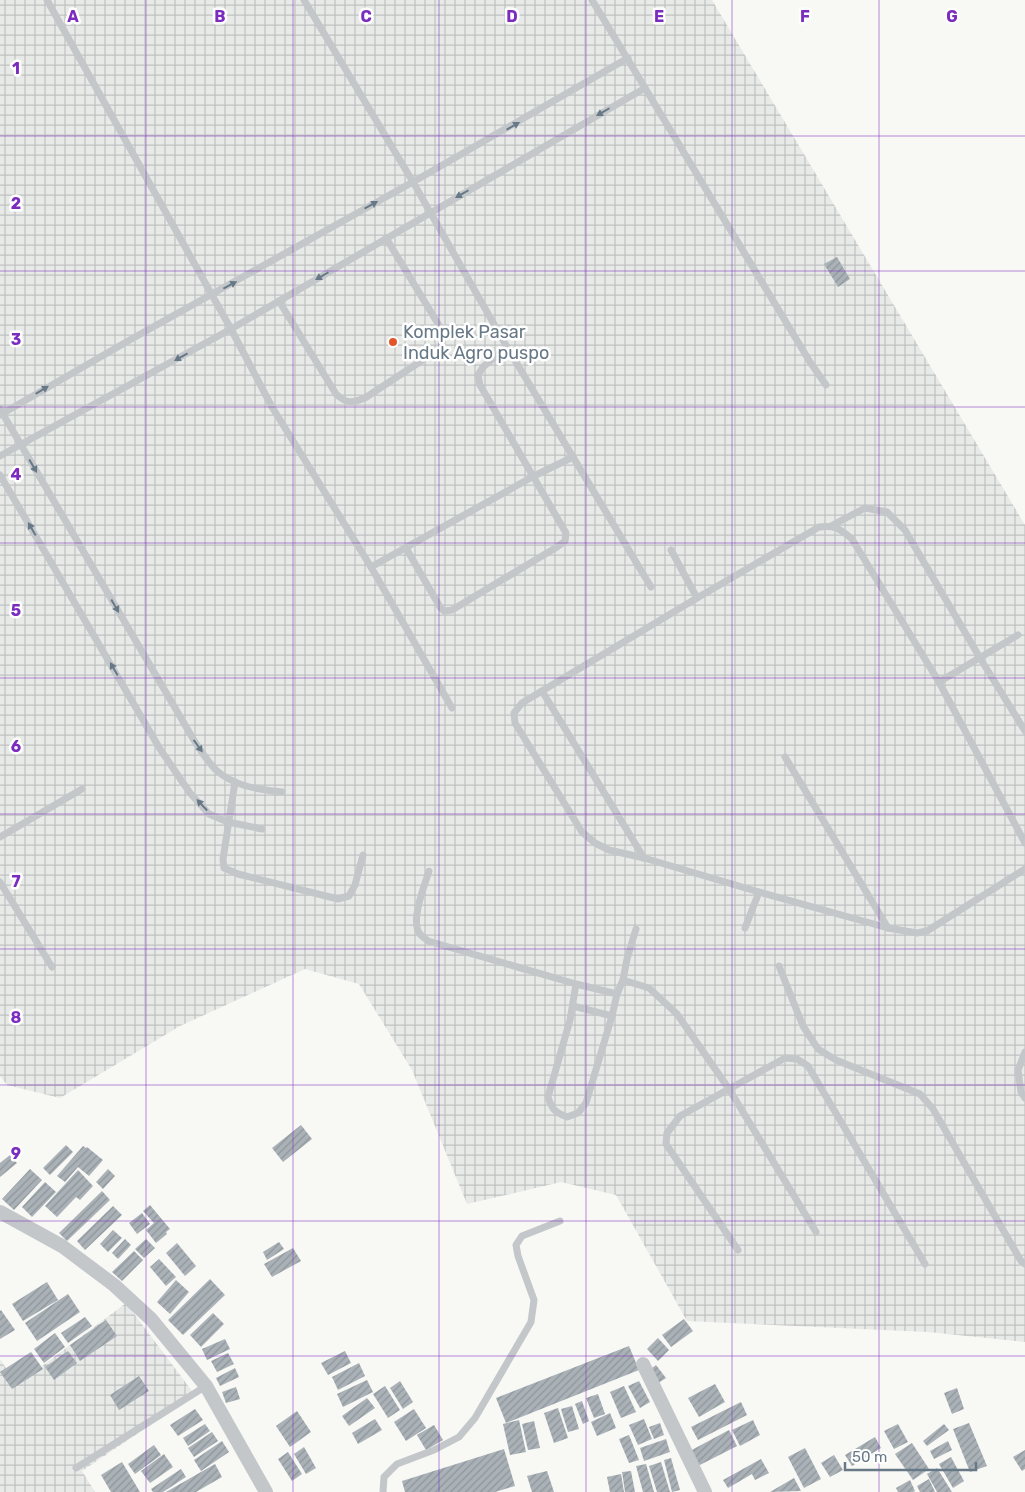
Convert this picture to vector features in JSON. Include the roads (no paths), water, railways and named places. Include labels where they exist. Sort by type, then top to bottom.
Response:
[{"type":"street","points":[[0,1212],[62,1246],[114,1285],[151,1319],[206,1386],[266,1492]]},
{"type":"street","points":[[643,1364],[705,1492]]},
{"type":"lane","points":[[46,0],[231,329],[272,407],[371,568],[452,708]]},
{"type":"lane","points":[[304,0],[414,182],[507,346],[651,587]]},
{"type":"lane","points":[[592,0],[810,362],[826,385]]},
{"type":"lane","points":[[282,792],[247,787],[229,780],[215,769],[195,742],[1,412],[414,182],[628,58]]},
{"type":"lane","points":[[0,456],[231,329],[645,88]]},
{"type":"lane","points":[[279,301],[336,394],[343,400],[354,402],[366,398],[441,348],[442,337],[440,327],[386,238]]},
{"type":"lane","points":[[406,548],[444,611],[452,610],[565,541],[566,533],[480,385],[478,375],[483,367],[507,346]]},
{"type":"lane","points":[[371,568],[573,456]]},
{"type":"lane","points":[[0,475],[160,749],[190,793],[210,814],[228,822],[262,830]]},
{"type":"lane","points":[[1025,731],[905,530],[887,512],[865,508],[831,526],[819,527],[696,598],[522,703],[514,713],[515,723],[582,832],[595,843],[610,850],[888,928],[917,933],[927,931],[1025,869]]},
{"type":"lane","points":[[831,526],[842,530],[852,539],[939,682],[1025,843]]},
{"type":"lane","points":[[671,550],[696,598]]},
{"type":"lane","points":[[939,682],[1018,635]]},
{"type":"lane","points":[[542,691],[644,858]]},
{"type":"lane","points":[[785,758],[888,928]]},
{"type":"lane","points":[[235,782],[223,859],[224,868],[238,874],[338,899],[348,896],[355,885],[363,855]]},
{"type":"lane","points":[[0,836],[82,789]]},
{"type":"lane","points":[[429,871],[416,915],[420,935],[428,940],[576,984],[617,994]]},
{"type":"lane","points":[[0,882],[52,967]]},
{"type":"lane","points":[[745,928],[759,892]]},
{"type":"lane","points":[[576,984],[570,1020],[548,1097],[552,1109],[567,1117],[578,1113],[586,1103],[617,994],[623,980],[636,928]]},
{"type":"lane","points":[[779,966],[803,1026],[818,1048],[836,1060],[920,1094],[933,1109],[1021,1261],[1025,1264]]},
{"type":"lane","points":[[623,980],[649,988],[677,1014],[729,1089],[816,1232]]},
{"type":"lane","points":[[573,1006],[612,1016]]},
{"type":"lane","points":[[1025,1052],[1018,1070],[1025,1098]]},
{"type":"lane","points":[[738,1250],[666,1144],[667,1133],[680,1116],[785,1058],[797,1059],[808,1066],[925,1264]]},
{"type":"lane","points":[[383,1492],[384,1477],[397,1464],[434,1450],[459,1437],[475,1418],[531,1322],[534,1300],[518,1256],[516,1245],[522,1236],[560,1222]]},
{"type":"lane","points":[[76,1468],[206,1386]]},
{"type":"place","name":"Komplek Pasar Induk Agro puspo","points":[[393,342]]}]
